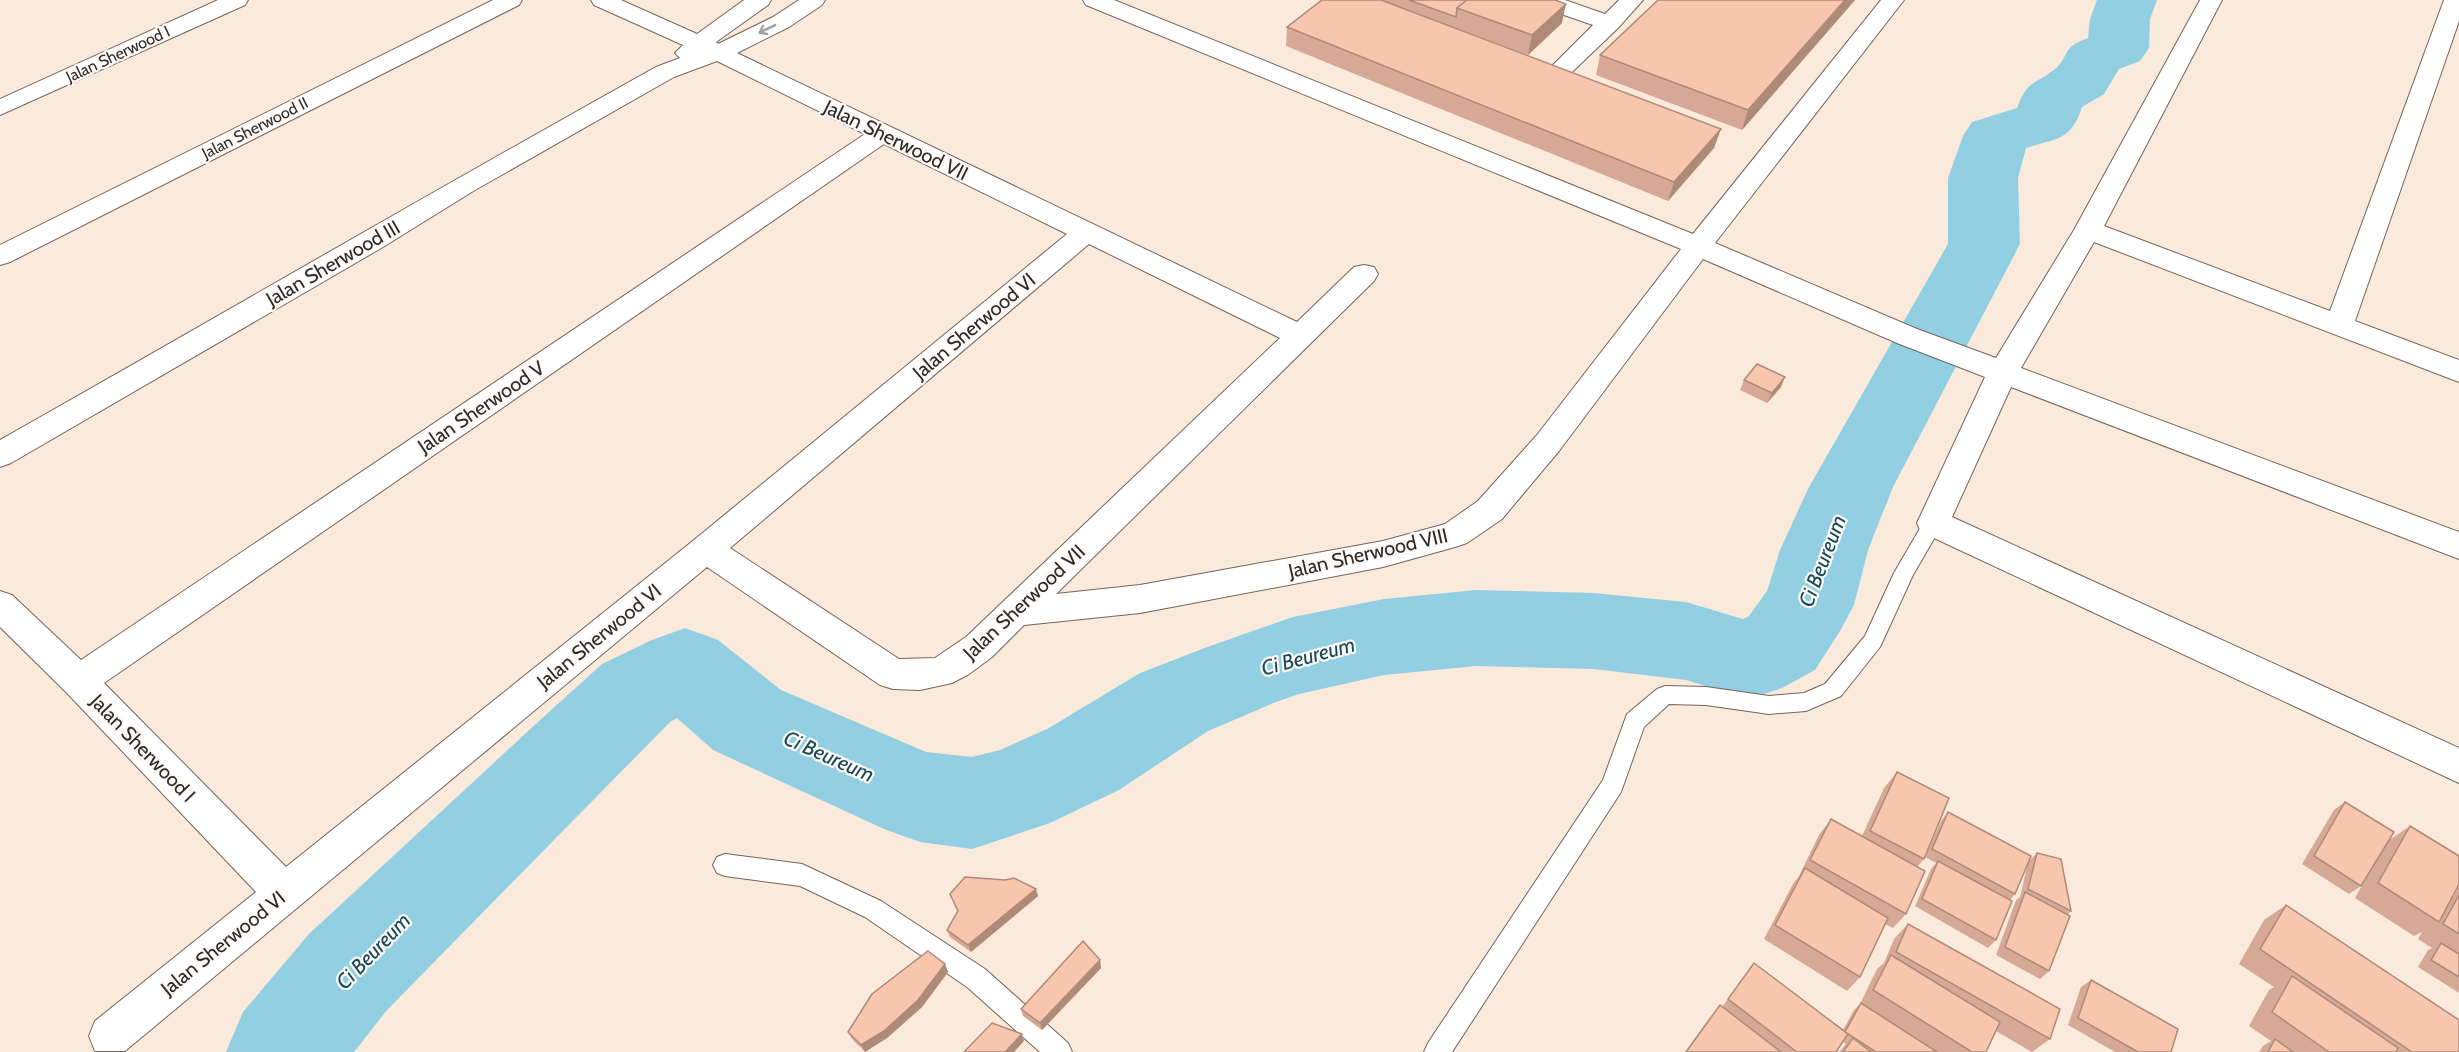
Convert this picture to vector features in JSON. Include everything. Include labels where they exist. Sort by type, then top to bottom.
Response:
[{"type":"street","name":"Jalan Sherwood I","points":[[0,108],[237,0]]},
{"type":"street","name":"Jalan Sherwood II","points":[[0,256],[511,0]]},
{"type":"street","points":[[602,0],[708,48],[781,22],[814,0]]},
{"type":"street","points":[[708,48],[760,0]]},
{"type":"street","points":[[1094,0],[1698,246],[1907,336],[2459,546]]},
{"type":"street","points":[[1543,0],[1610,23]]},
{"type":"street","points":[[1562,68],[1632,0]]},
{"type":"street","name":"Jalan Sherwood VIII","points":[[1015,612],[1140,599],[1383,554],[1455,534],[1490,510],[1548,443],[1698,246],[1893,0]]},
{"type":"street","points":[[2211,0],[2088,230],[2003,372],[1933,523],[2459,766]]},
{"type":"street","points":[[2339,325],[2455,0]]},
{"type":"street","name":"Jalan Sherwood III","points":[[0,455],[373,241],[466,184],[708,48]]},
{"type":"street","name":"Jalan Sherwood VII","points":[[708,48],[1300,336]]},
{"type":"street","name":"Jalan Sherwood V","points":[[79,681],[883,133]]},
{"type":"street","points":[[2088,230],[2459,371]]},
{"type":"street","name":"Jalan Sherwood VI","points":[[110,1036],[706,549],[1086,232]]},
{"type":"street","name":"Jalan Sherwood VII","points":[[706,549],[893,674],[926,676],[950,669],[979,647],[1364,274]]},
{"type":"street","name":"Jalan Sherwood I","points":[[0,605],[79,681],[284,893]]},
{"type":"lane","points":[[1437,1052],[1613,785],[1635,721],[1665,695],[1706,696],[1769,705],[1806,702],[1833,690],[1874,641],[1904,573],[1933,523]]},
{"type":"lane","points":[[725,865],[802,875],[873,909],[976,978],[1059,1052]]},
{"type":"building","points":[[1322,0],[1381,0],[1721,129],[1674,182],[1287,27]]},
{"type":"building","points":[[1409,0],[1467,0],[1457,8],[1456,17]]},
{"type":"building","points":[[1467,0],[1555,0],[1566,4],[1532,35],[1457,8]]},
{"type":"building","points":[[1658,0],[1845,0],[1748,110],[1600,55]]},
{"type":"building","points":[[1757,364],[1785,377],[1772,393],[1744,380]]},
{"type":"building","points":[[1897,772],[1949,798],[1924,859],[1870,831]]},
{"type":"building","points":[[2345,802],[2394,832],[2361,886],[2314,856]]},
{"type":"building","points":[[1948,812],[2031,856],[2015,894],[1932,849]]},
{"type":"building","points":[[1831,819],[1925,871],[1906,914],[1810,860]]},
{"type":"building","points":[[2410,826],[2459,856],[2459,884],[2439,922],[2378,883]]},
{"type":"building","points":[[2037,853],[2061,859],[2071,911],[2028,889]]},
{"type":"building","points":[[1938,861],[2012,901],[1996,940],[1922,899]]},
{"type":"building","points":[[1805,868],[1888,918],[1860,977],[1775,925]]},
{"type":"building","points":[[965,877],[1005,880],[1014,878],[1036,889],[968,945],[947,930],[958,911],[950,894]]},
{"type":"building","points":[[2025,892],[2070,916],[2049,971],[2005,947]]},
{"type":"building","points":[[2459,895],[2459,934],[2443,924]]},
{"type":"building","points":[[2286,905],[2459,1020],[2459,1052],[2412,1052],[2260,949]]},
{"type":"building","points":[[1908,924],[2060,1009],[2050,1039],[1896,952]]},
{"type":"building","points":[[1083,941],[1100,960],[1040,1023],[1021,1009]]},
{"type":"building","points":[[2441,943],[2459,954],[2459,977],[2431,960]]},
{"type":"building","points":[[928,951],[945,964],[918,1000],[884,1031],[861,1045],[848,1032],[872,994]]},
{"type":"building","points":[[1891,955],[2000,1022],[1986,1052],[1972,1052],[1873,990]]},
{"type":"building","points":[[1754,963],[1848,1034],[1836,1052],[1797,1052],[1728,999]]},
{"type":"building","points":[[2292,976],[2398,1048],[2396,1052],[2329,1052],[2272,1012]]},
{"type":"building","points":[[2091,980],[2178,1029],[2171,1052],[2138,1052],[2078,1018]]},
{"type":"building","points":[[1861,1003],[1937,1052],[1876,1052],[1845,1032]]},
{"type":"building","points":[[1720,1005],[1781,1052],[1686,1052]]},
{"type":"building","points":[[992,1023],[1022,1034],[1005,1052],[964,1052]]},
{"type":"building","points":[[1853,1038],[1871,1052],[1843,1052]]},
{"type":"building","points":[[2275,1039],[2293,1052],[2268,1052]]},
{"type":"waterway","name":"Ci Beureum","points":[[283,1052],[348,972],[574,752],[636,693],[685,668],[747,720],[920,797],[972,803],[1014,791],[1084,759],[1174,702],[1243,674],[1293,656],[1384,637],[1476,628],[1594,631],[1686,641],[1749,660],[1782,643],[1808,605],[1824,550],[1851,487],[1984,244],[1983,178],[1996,136],[2045,120],[2053,97],[2081,80],[2094,57],[2118,48],[2120,19],[2127,0]]}]
